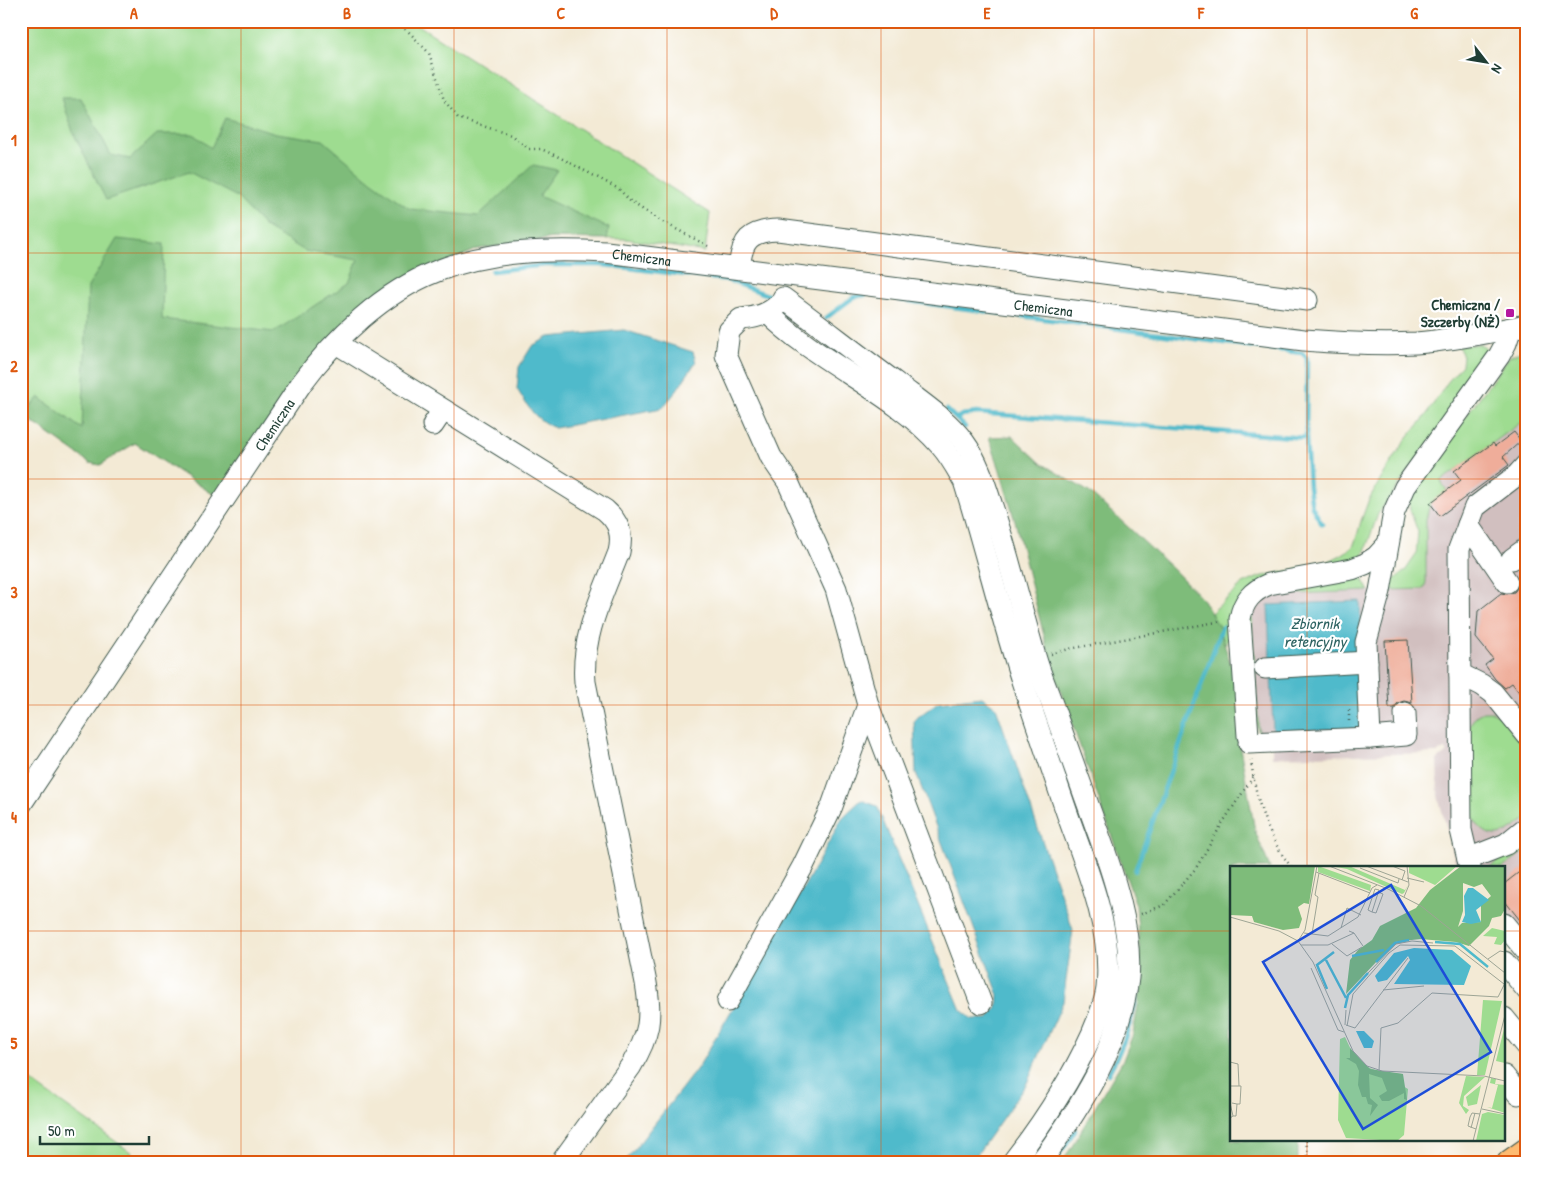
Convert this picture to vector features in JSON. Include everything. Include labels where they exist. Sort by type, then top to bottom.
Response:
[{"type":"main road","points":[[1510,1163],[1527,1151]]},
{"type":"street","points":[[739,268],[742,248],[752,237],[763,232],[778,230],[1307,300]]},
{"type":"street","name":"Chemiczna","points":[[21,804],[301,384],[318,362],[374,308],[410,284],[437,271],[469,261],[506,254],[576,250],[739,268],[1304,340],[1374,344],[1416,342],[1460,338],[1519,326]]},
{"type":"street","points":[[788,275],[783,298],[777,307],[768,313],[754,318],[741,319],[729,331],[726,355],[771,457],[788,482],[836,589],[868,705],[981,1003]]},
{"type":"street","points":[[783,298],[942,419],[956,431],[966,445],[975,461],[1001,533],[1036,658],[1108,860],[1123,917],[1128,952],[1128,977],[1122,1010],[1115,1035],[1083,1100],[1040,1163]]},
{"type":"street","points":[[768,313],[794,336],[885,399],[930,434],[951,459],[964,481],[1017,664],[1050,765],[1095,890],[1105,946],[1107,988],[1104,1003],[1087,1045],[1072,1073],[1044,1120],[1012,1163]]},
{"type":"street","points":[[1370,738],[1366,642],[1380,591],[1394,512],[1405,486],[1519,326]]},
{"type":"street","points":[[336,343],[438,418],[605,510],[613,517],[621,532],[619,552],[590,628],[584,656],[584,669],[585,682],[646,982],[650,1012],[649,1025],[640,1051],[631,1066],[561,1163]]},
{"type":"street","points":[[1527,464],[1475,508],[1459,549],[1461,830],[1469,863],[1506,844],[1527,827]]},
{"type":"street","points":[[1468,525],[1507,582]]},
{"type":"street","points":[[1388,544],[1376,557],[1365,564],[1342,572],[1269,584],[1247,598],[1240,619],[1248,740],[1370,738],[1406,735],[1405,713]]},
{"type":"street","points":[[1265,668],[1367,662]]},
{"type":"street","points":[[1460,674],[1493,693],[1527,735]]},
{"type":"street","points":[[728,1001],[803,866],[824,823],[845,772],[868,705]]},
{"type":"street","points":[[1506,926],[1527,952]]},
{"type":"street","points":[[1506,964],[1527,990]]},
{"type":"street","points":[[1506,1020],[1527,1046]]},
{"type":"street","points":[[1506,1079],[1518,1094],[1527,1088]]},
{"type":"path","points":[[392,21],[408,31],[429,53],[444,100],[458,118],[511,135],[529,149],[542,149],[559,157],[618,189],[632,202],[661,221],[709,246]]},
{"type":"path","points":[[1046,655],[1069,649],[1224,621]]},
{"type":"path","points":[[1248,740],[1253,776],[1265,824],[1280,852],[1290,866]]},
{"type":"path","points":[[1123,917],[1135,916],[1164,904],[1196,868],[1253,776]]},
{"type":"path","points":[[1306,1142],[1309,1163]]},
{"type":"shaded area","points":[[1527,407],[1527,965],[1506,939],[1506,866],[1456,866],[1438,796],[1437,760],[1446,753],[1446,748],[1437,753],[1272,757],[1272,735],[1259,735],[1251,607],[1266,595],[1424,589],[1424,517],[1444,467]]},
{"type":"green space","points":[[21,21],[412,21],[710,213],[705,252],[627,239],[553,238],[478,249],[383,290],[216,496],[135,443],[100,465],[90,463],[21,414]]},
{"type":"green space","points":[[62,98],[81,98],[111,155],[130,159],[157,134],[193,134],[211,148],[225,118],[276,133],[323,140],[371,181],[410,209],[478,216],[533,165],[557,170],[539,196],[609,228],[607,239],[553,238],[478,249],[383,290],[216,496],[135,443],[100,465],[90,463],[23,415],[39,397],[82,429],[88,287],[117,239],[164,244],[162,319],[274,332],[349,283],[358,260],[305,251],[265,227],[237,197],[189,172],[106,200],[73,132]]},
{"type":"green space","points":[[1480,344],[1487,352],[1486,362],[1378,514],[1360,565],[1361,577],[1369,591],[1266,595],[1251,607],[1259,735],[1233,632],[1225,644],[1219,627],[1211,613],[1243,584],[1259,577],[1325,563],[1353,547],[1369,499],[1407,438],[1423,420],[1447,383],[1462,365],[1463,356],[1458,346]]},
{"type":"green space","points":[[1521,352],[1527,353],[1527,418],[1441,481],[1447,491],[1430,503],[1426,520],[1426,582],[1424,589],[1388,590],[1390,583],[1405,571],[1416,555],[1418,532],[1410,510],[1409,500],[1414,487],[1510,356]]},
{"type":"green space","points":[[1012,436],[1041,463],[1089,492],[1176,572],[1203,600],[1219,627],[1241,692],[1238,736],[1255,831],[1269,866],[1230,866],[1230,1142],[1298,1142],[1298,1163],[1062,1163],[1123,1060],[1133,1034],[1142,983],[1136,905],[1051,664],[1016,525],[989,437]]},
{"type":"green space","points":[[1483,712],[1493,712],[1502,718],[1527,751],[1527,819],[1508,832],[1497,835],[1492,835],[1483,830],[1471,813],[1470,724],[1477,715]]},
{"type":"green space","points":[[1527,838],[1527,849],[1505,866],[1492,866]]},
{"type":"green space","points":[[21,1074],[146,1163],[21,1163]]},
{"type":"water","points":[[624,330],[693,352],[696,362],[662,408],[555,428],[537,417],[517,389],[519,367],[532,346],[549,337]]},
{"type":"water","name":"Zbiornik retencyjny","points":[[1360,601],[1362,660],[1270,663],[1268,605]]},
{"type":"water","name":"Zbiornik retencyjny","points":[[1363,669],[1365,728],[1273,731],[1271,673]]},
{"type":"water","points":[[982,697],[996,707],[1073,930],[1063,1002],[1027,1083],[971,1163],[624,1163],[699,1066],[842,818],[861,800],[877,806],[961,1010],[972,1019],[988,1019],[997,1008],[998,993],[916,773],[914,720],[938,702]]},
{"type":"building","points":[[1514,432],[1521,441],[1503,457],[1509,465],[1440,516],[1430,503],[1461,480],[1454,471],[1493,443],[1495,446]]},
{"type":"building","points":[[1527,572],[1527,703],[1512,683],[1505,688],[1495,679],[1485,665],[1493,659],[1476,638],[1478,611],[1501,593],[1514,592],[1518,587],[1519,579]]},
{"type":"building","points":[[1408,640],[1412,703],[1404,701],[1398,703],[1394,708],[1389,708],[1385,641]]},
{"type":"building","points":[[1527,866],[1527,929],[1506,903],[1506,882]]},
{"type":"waterway","points":[[492,271],[545,265],[604,265],[727,280],[768,295]]},
{"type":"waterway","points":[[826,318],[854,297],[865,295]]},
{"type":"waterway","points":[[900,300],[1302,353],[1307,358],[1306,438],[1309,487],[1312,507],[1322,524]]},
{"type":"waterway","points":[[947,410],[965,427]]},
{"type":"waterway","points":[[957,418],[962,415],[977,413],[1306,438]]},
{"type":"waterway","points":[[1135,871],[1222,627]]},
{"type":"waterway","points":[[1108,1074],[1128,1028],[1138,980]]},
{"type":"waterway","points":[[1054,1163],[1075,1130]]},
{"type":"place","name":"Chemiczna / Szczerby (NŻ)","points":[[1510,313]]}]
